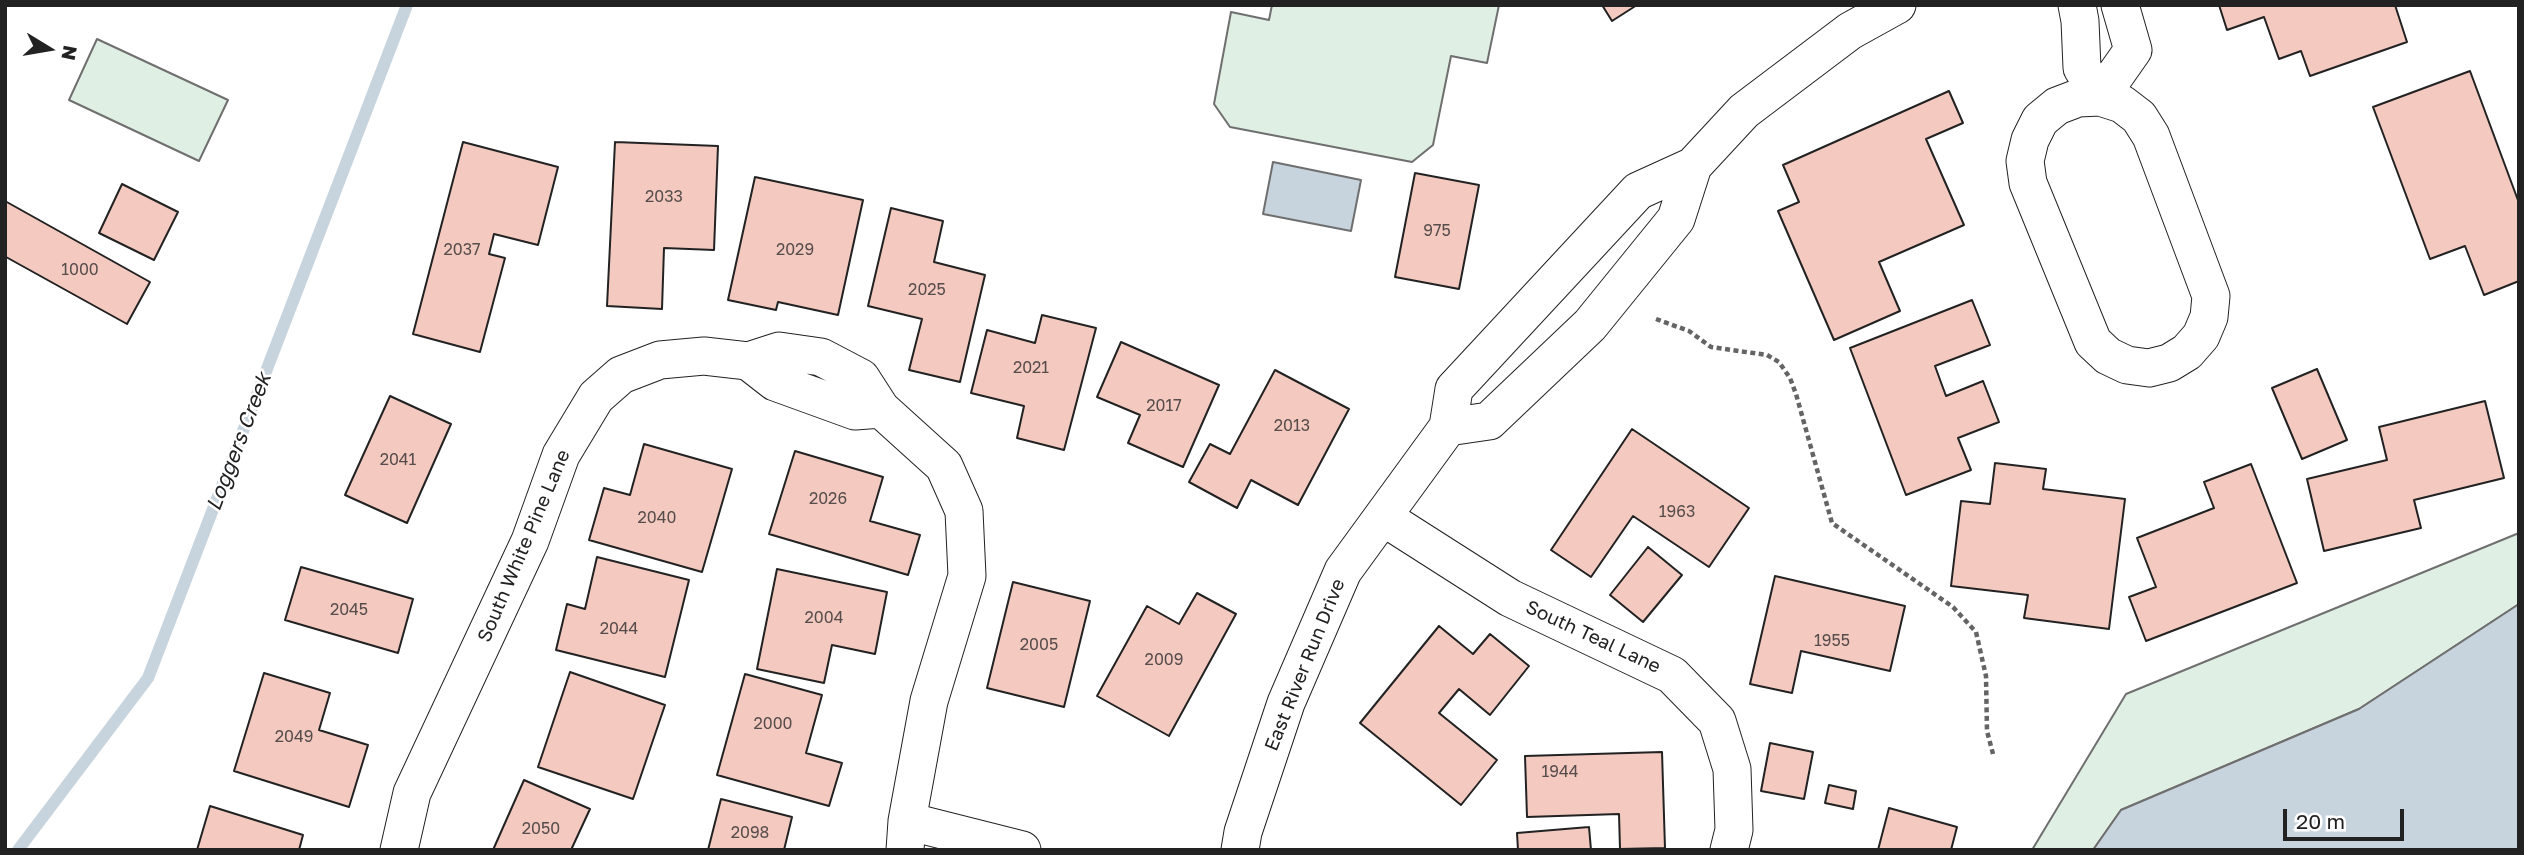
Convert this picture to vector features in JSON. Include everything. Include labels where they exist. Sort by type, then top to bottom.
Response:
[{"type":"street","name":"East River Run Drive","points":[[1240,850],[1243,832],[1291,691],[1343,571],[1448,427],[1454,389],[1638,191],[1693,166],[1744,111],[1842,18],[1897,5]]},
{"type":"street","points":[[2077,5],[2082,68],[2100,97],[2122,104],[2139,117],[2151,136],[2211,296],[2209,317],[2201,336],[2187,352],[2169,363],[2148,368],[2127,365],[2108,356],[2092,342],[2028,183],[2025,161],[2030,140],[2040,120],[2057,106],[2078,98],[2100,97]]},
{"type":"street","points":[[2100,97],[2133,50],[2120,5]]},
{"type":"street","name":"East River Run Drive","points":[[1448,427],[1489,421],[1590,325],[1676,219],[1693,166]]},
{"type":"street","name":"South White Pine Lane","points":[[399,850],[412,793],[530,541],[561,455],[596,397],[621,375],[660,360],[704,356],[748,361],[779,351],[821,356],[861,378],[881,409],[944,466],[964,512],[967,576],[929,701],[906,835],[1022,850]]},
{"type":"street","name":"South Teal Lane","points":[[1383,517],[1510,598],[1672,675],[1717,721],[1732,769],[1734,830],[1729,850]]},
{"type":"path","points":[[1656,319],[1689,331],[1711,347],[1767,355],[1779,362],[1790,378],[1796,394],[1832,523],[1953,607],[1976,632],[1986,676],[1987,731],[1993,754]]},
{"type":"green space","points":[[1272,5],[1499,5],[1487,63],[1451,56],[1433,145],[1412,162],[1230,127],[1214,104],[1231,12],[1269,20]]},
{"type":"green space","points":[[97,39],[228,100],[199,161],[69,100]]},
{"type":"green space","points":[[2519,533],[2519,604],[2359,709],[2121,810],[2093,850],[2032,850],[2126,694]]},
{"type":"shaded area","points":[[1273,162],[1361,180],[1351,231],[1263,214]]},
{"type":"shaded area","points":[[2519,604],[2519,850],[2093,850],[2121,810],[2359,709]]},
{"type":"building","points":[[1602,5],[1637,5],[1612,21]]},
{"type":"building","points":[[2219,5],[2395,5],[2407,42],[2310,76],[2301,51],[2279,59],[2264,17],[2227,30]]},
{"type":"building","points":[[2470,71],[2519,203],[2519,281],[2484,295],[2465,246],[2430,259],[2373,107]]},
{"type":"building","points":[[1949,91],[1963,123],[1926,139],[1964,225],[1879,262],[1900,311],[1834,340],[1778,211],[1799,202],[1783,165]]},
{"type":"building","points":[[463,142],[558,167],[538,245],[494,234],[489,254],[505,258],[480,352],[413,334]]},
{"type":"building","points":[[615,142],[718,146],[714,250],[664,248],[662,309],[607,306]]},
{"type":"building","points":[[1415,173],[1479,185],[1459,289],[1395,277]]},
{"type":"building","points":[[755,177],[863,200],[838,315],[778,302],[776,310],[728,300]]},
{"type":"building","points":[[122,184],[178,212],[154,260],[99,233]]},
{"type":"building","points":[[5,201],[150,282],[127,324],[6,257],[5,259]]},
{"type":"building","points":[[891,208],[943,221],[934,262],[985,275],[960,382],[909,370],[922,319],[868,306]]},
{"type":"building","points":[[1972,300],[1990,345],[1935,366],[1946,396],[1983,381],[1999,422],[1958,438],[1971,470],[1906,495],[1850,348]]},
{"type":"building","points":[[1042,315],[1096,328],[1064,450],[1017,438],[1024,406],[971,393],[987,330],[1035,343]]},
{"type":"building","points":[[1121,342],[1219,385],[1183,467],[1128,443],[1140,415],[1097,397]]},
{"type":"building","points":[[2317,369],[2347,440],[2302,459],[2272,388]]},
{"type":"building","points":[[1275,370],[1349,409],[1298,505],[1251,480],[1237,508],[1189,482],[1210,444],[1230,454]]},
{"type":"building","points":[[390,396],[451,424],[407,523],[345,495]]},
{"type":"building","points":[[2485,401],[2504,478],[2414,500],[2421,528],[2324,551],[2307,479],[2387,460],[2379,427]]},
{"type":"building","points":[[1632,429],[1749,508],[1709,567],[1633,516],[1591,577],[1551,550]]},
{"type":"building","points":[[644,444],[732,469],[702,572],[589,540],[604,488],[630,495]]},
{"type":"building","points":[[795,451],[883,477],[870,521],[920,535],[908,575],[769,534]]},
{"type":"building","points":[[1995,463],[2046,469],[2043,489],[2125,499],[2109,629],[2024,618],[2028,595],[1951,586],[1961,501],[1990,504]]},
{"type":"building","points":[[2251,464],[2297,583],[2146,641],[2129,597],[2156,587],[2137,538],[2214,508],[2204,482]]},
{"type":"building","points":[[1648,547],[1682,575],[1643,622],[1610,595]]},
{"type":"building","points":[[597,557],[689,580],[665,677],[556,650],[567,604],[585,609]]},
{"type":"building","points":[[301,567],[413,599],[398,653],[285,620]]},
{"type":"building","points":[[777,569],[887,592],[875,654],[832,645],[824,683],[757,669]]},
{"type":"building","points":[[1775,576],[1905,606],[1890,671],[1801,651],[1792,693],[1750,684]]},
{"type":"building","points":[[1013,582],[1090,601],[1064,707],[987,688]]},
{"type":"building","points":[[1197,593],[1236,614],[1169,736],[1097,696],[1147,606],[1179,624]]},
{"type":"building","points":[[1439,626],[1473,654],[1490,634],[1529,666],[1490,715],[1459,689],[1439,713],[1497,760],[1461,805],[1360,723]]},
{"type":"building","points":[[570,672],[665,705],[633,799],[538,767]]},
{"type":"building","points":[[264,673],[330,693],[319,730],[368,745],[349,807],[234,771]]},
{"type":"building","points":[[745,674],[822,695],[806,753],[842,763],[829,806],[717,775]]},
{"type":"building","points":[[1770,743],[1813,752],[1804,799],[1761,791]]},
{"type":"building","points":[[1662,752],[1665,848],[1620,849],[1619,814],[1527,817],[1525,756]]},
{"type":"building","points":[[524,780],[590,809],[571,850],[493,850]]},
{"type":"building","points":[[1829,785],[1856,791],[1853,809],[1825,803]]},
{"type":"building","points":[[721,799],[792,817],[784,850],[708,850]]},
{"type":"building","points":[[210,806],[303,835],[299,850],[197,850]]},
{"type":"building","points":[[1889,808],[1957,827],[1951,850],[1878,850]]},
{"type":"building","points":[[1589,827],[1591,850],[1518,850],[1517,833]]},
{"type":"waterway","name":"Loggers Creek","points":[[18,850],[148,678],[407,5]]}]
